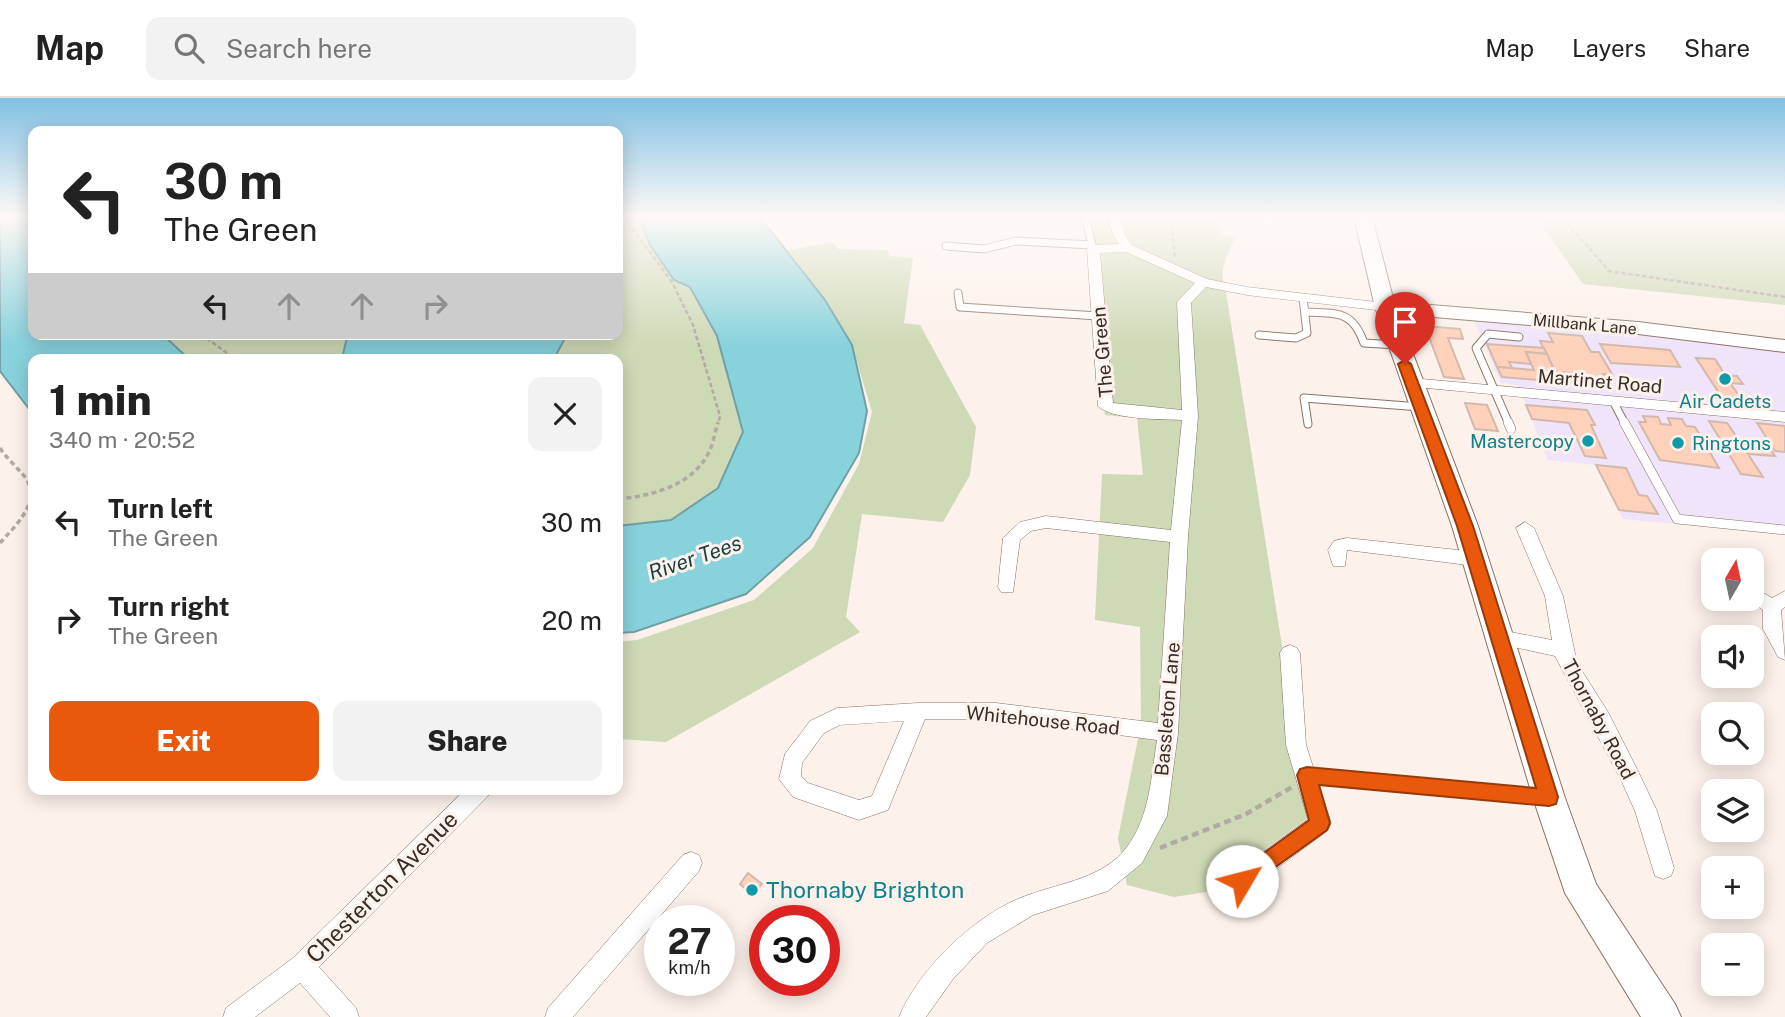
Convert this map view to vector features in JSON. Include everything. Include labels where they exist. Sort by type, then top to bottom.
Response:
[{"type":"street","name":"The Green","points":[[1094,260],[1106,406],[1117,410],[1190,416]]},
{"type":"street","points":[[1154,260],[1203,282],[1304,305],[1385,307]]},
{"type":"street","points":[[1373,260],[1385,307],[1415,395],[1476,559],[1581,893],[1662,1017]]},
{"type":"street","name":"Bassleton Lane","points":[[911,1017],[944,970],[979,935],[1027,906],[1100,883],[1134,856],[1156,816],[1168,733],[1179,537],[1190,416],[1185,302],[1203,282]]},
{"type":"street","name":"Millbank Lane","points":[[1385,307],[1638,328],[1785,345]]},
{"type":"street","name":"Martinet Road","points":[[1415,395],[1494,391],[1785,417]]},
{"type":"street","points":[[1007,587],[1012,538],[1026,526],[1046,522],[1179,537]]},
{"type":"street","name":"Thornaby Road","points":[[1525,528],[1554,596],[1568,665],[1601,718],[1630,776],[1646,811],[1663,868]]},
{"type":"street","points":[[1339,561],[1337,550],[1347,544],[1476,559]]},
{"type":"street","points":[[1778,603],[1772,629],[1785,652]]},
{"type":"street","name":"Thornaby Road","points":[[1500,637],[1563,650]]},
{"type":"street","points":[[1223,895],[1320,823],[1296,745],[1290,653]]},
{"type":"street","name":"Whitehouse Road","points":[[918,711],[880,803],[859,810],[801,790],[790,779],[792,760],[817,727],[837,717],[918,711],[996,711],[1168,733]]},
{"type":"street","name":"Chesterton Avenue","points":[[347,1017],[302,967],[475,795]]},
{"type":"street","points":[[557,1017],[691,863]]},
{"type":"street","points":[[235,1017],[302,967]]},
{"type":"lane","points":[[958,292],[960,307],[1098,316]]},
{"type":"lane","points":[[1259,335],[1296,338],[1307,333],[1304,305],[1350,317],[1358,323],[1364,343],[1398,345]]},
{"type":"lane","points":[[1511,429],[1476,348],[1488,334],[1519,337]]},
{"type":"lane","points":[[1308,424],[1304,398],[1415,395]]},
{"type":"lane","points":[[1613,401],[1677,519],[1785,530]]},
{"type":"lane","points":[[1307,775],[1549,797]]},
{"type":"path","points":[[623,498],[648,496],[692,475],[709,453],[720,416],[693,325],[671,282],[655,260]]},
{"type":"path","points":[[1175,260],[1176,270]]},
{"type":"path","points":[[1599,260],[1609,271],[1785,298]]},
{"type":"path","points":[[209,340],[228,354]]},
{"type":"path","points":[[0,449],[28,482]]},
{"type":"path","points":[[0,543],[28,506]]},
{"type":"path","points":[[1134,856],[1189,838],[1268,802],[1307,775]]},
{"type":"shaded area","points":[[1473,319],[1610,329],[1785,352],[1785,534],[1623,519],[1596,465],[1548,460],[1518,385],[1501,383]]},
{"type":"green space","points":[[623,260],[660,260],[674,280],[690,287],[717,336],[743,432],[718,487],[671,520],[623,525],[623,354],[184,354],[168,340],[623,340]]},
{"type":"green space","points":[[795,260],[913,260],[904,323],[920,325],[976,427],[970,475],[943,522],[862,514],[846,617],[860,632],[666,742],[623,739],[623,641],[637,640],[754,600],[813,548],[859,464],[872,412],[852,345],[825,300]]},
{"type":"green space","points":[[1091,260],[1226,260],[1224,285],[1309,817],[1206,892],[1174,897],[1127,885],[1118,838],[1141,724],[1140,627],[1095,620],[1102,474],[1143,475],[1137,418],[1105,415]]},
{"type":"green space","points":[[1566,260],[1785,260],[1785,305],[1583,284]]},
{"type":"water","points":[[0,260],[28,260],[28,340],[168,340],[184,354],[28,354],[28,407],[0,371]]},
{"type":"water","name":"River Tees","points":[[660,260],[794,260],[825,300],[852,345],[867,411],[859,453],[810,537],[746,594],[634,632],[623,633],[623,525],[671,520],[718,488],[743,432],[717,336],[690,287],[674,280]]},
{"type":"water","points":[[564,340],[557,354],[343,354],[346,341]]},
{"type":"building","points":[[1425,326],[1460,329],[1463,339],[1448,338],[1464,379],[1444,377]]},
{"type":"building","points":[[1548,333],[1582,336],[1591,352],[1599,352],[1612,374],[1603,374],[1609,386],[1577,383],[1571,373],[1555,372],[1540,341],[1553,342]]},
{"type":"building","points":[[1487,344],[1544,348],[1547,354],[1526,352],[1531,364],[1509,362],[1512,368],[1497,367]]},
{"type":"building","points":[[1600,344],[1670,350],[1680,367],[1611,363]]},
{"type":"building","points":[[1526,352],[1547,354],[1555,372],[1571,373],[1577,383],[1502,377],[1497,367],[1534,370]]},
{"type":"building","name":"Air Cadets","points":[[1696,358],[1715,359],[1725,375],[1737,376],[1743,384],[1730,383],[1741,398],[1721,396]]},
{"type":"building","points":[[1465,403],[1487,405],[1498,431],[1475,429]]},
{"type":"building","name":"Mastercopy","points":[[1526,405],[1587,410],[1606,458],[1585,456],[1569,423],[1532,419]]},
{"type":"building","name":"Ringtons","points":[[1643,416],[1658,417],[1661,424],[1671,425],[1668,418],[1682,419],[1686,426],[1695,427],[1719,468],[1660,460],[1639,422],[1646,422]]},
{"type":"building","points":[[1709,421],[1727,423],[1741,443],[1768,446],[1775,456],[1748,454],[1763,477],[1741,474]]},
{"type":"building","points":[[1757,423],[1785,426],[1785,452],[1775,451]]},
{"type":"building","points":[[1596,465],[1626,468],[1639,495],[1647,496],[1658,514],[1619,510]]},
{"type":"building","name":"Thornaby Brighton","points":[[748,873],[762,884],[753,895],[740,884]]},
{"type":"place","name":"Air Cadets","points":[[1725,379]]},
{"type":"place","name":"Mastercopy","points":[[1588,441]]},
{"type":"place","name":"Ringtons","points":[[1678,443]]},
{"type":"place","name":"Thornaby Brighton","points":[[752,890]]},
{"type":"route","points":[[1242,881],[1320,823],[1307,775],[1549,797],[1465,526],[1405,364]]}]
